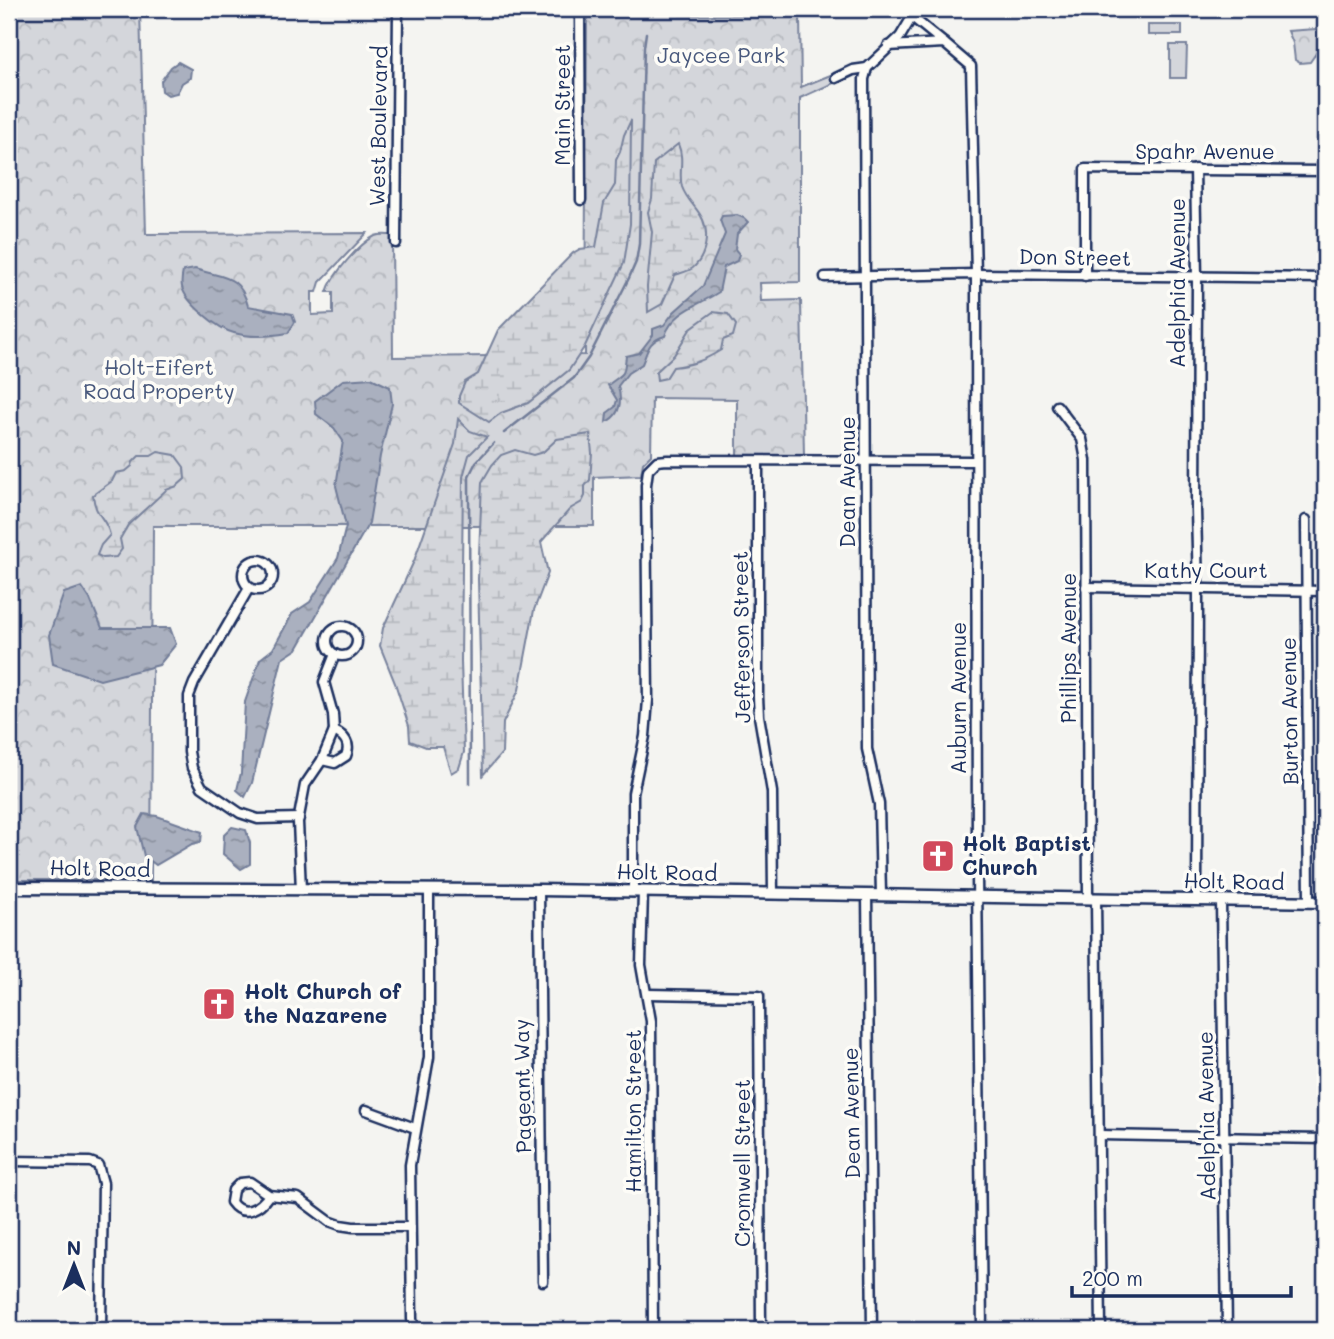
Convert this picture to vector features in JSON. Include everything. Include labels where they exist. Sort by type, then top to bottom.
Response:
[{"type":"main road","name":"Holt Road","points":[[9,888],[538,890],[1325,902]]},
{"type":"street","name":"West Boulevard","points":[[396,243],[398,9]]},
{"type":"street","name":"Main Street","points":[[580,9],[581,200]]},
{"type":"street","points":[[836,78],[853,70],[867,68],[900,37],[912,13],[944,43]]},
{"type":"street","points":[[888,46],[944,43]]},
{"type":"street","name":"Auburn Avenue","points":[[944,43],[971,66],[976,274],[977,897],[982,1330]]},
{"type":"street","name":"Dean Avenue","points":[[867,68],[864,79],[867,749],[879,804],[881,895]]},
{"type":"street","name":"Spahr Avenue","points":[[1085,276],[1085,169],[1325,171]]},
{"type":"street","name":"Adelphia Avenue","points":[[1195,169],[1198,588]]},
{"type":"street","name":"Don Street","points":[[825,277],[976,274],[1325,278]]},
{"type":"street","name":"Phillips Avenue","points":[[1057,406],[1082,439],[1085,449],[1092,899],[1100,1135],[1101,1330]]},
{"type":"street","name":"Hamilton Street","points":[[653,1330],[651,1021],[641,965],[633,793],[645,736],[648,700],[646,485],[648,470],[657,461],[758,462]]},
{"type":"street","points":[[758,462],[975,461]]},
{"type":"street","name":"Jefferson Street","points":[[758,462],[758,697],[772,792],[774,894]]},
{"type":"street","name":"Burton Avenue","points":[[1307,520],[1310,902]]},
{"type":"street","name":"Kathy Court","points":[[1086,587],[1325,591]]},
{"type":"street","points":[[249,588],[189,696],[188,752],[192,768],[202,787],[240,813],[258,819],[299,818]]},
{"type":"street","points":[[1197,900],[1198,588]]},
{"type":"street","points":[[301,890],[299,818],[305,785],[322,760],[334,732],[324,682],[335,654]]},
{"type":"street","points":[[322,760],[335,762],[346,756],[348,743],[334,732]]},
{"type":"street","name":"Pageant Way","points":[[538,890],[543,1281]]},
{"type":"street","points":[[414,1330],[409,1227],[410,1165],[429,1058],[429,891]]},
{"type":"street","name":"Dean Avenue","points":[[867,895],[872,1330]]},
{"type":"street","name":"Adelphia Avenue","points":[[1222,901],[1227,1330]]},
{"type":"street","name":"Cromwell Street","points":[[647,994],[759,996],[761,1330]]},
{"type":"street","points":[[366,1110],[415,1128]]},
{"type":"street","points":[[1100,1135],[1325,1139]]},
{"type":"street","points":[[9,1161],[90,1162],[98,1166],[103,1183],[101,1330]]},
{"type":"street","points":[[269,1195],[263,1203],[250,1210],[240,1209],[231,1202],[231,1192],[240,1182],[250,1182],[269,1195],[298,1198],[329,1221],[340,1225],[409,1227]]},
{"type":"green space","name":"Holt-Eifert Road Property","points":[[9,9],[140,9],[146,234],[367,233],[320,282],[317,292],[312,292],[312,315],[333,314],[333,292],[327,292],[334,277],[354,253],[375,236],[392,235],[393,357],[585,355],[587,9],[680,9],[680,15],[800,15],[801,87],[833,74],[838,81],[800,98],[800,282],[760,283],[761,301],[801,300],[804,456],[737,456],[737,399],[652,398],[651,455],[643,463],[641,475],[594,477],[594,526],[153,526],[151,880],[9,880]]},
{"type":"green space","points":[[1148,25],[1182,25],[1182,35],[1148,35]]},
{"type":"green space","points":[[1316,29],[1322,33],[1319,48],[1310,62],[1300,63],[1295,60],[1288,31]]},
{"type":"green space","points":[[1170,45],[1187,45],[1186,78],[1170,78]]},
{"type":"green space","points":[[631,120],[630,224],[624,263],[585,346],[569,370],[528,403],[501,413],[489,422],[459,403],[465,382],[478,374],[498,330],[573,253],[580,249],[596,247],[604,203],[615,185],[616,160]]},
{"type":"green space","points":[[678,144],[682,187],[703,220],[705,244],[702,256],[695,266],[675,275],[662,304],[648,312],[647,287],[652,232],[648,212],[652,199],[654,163]]},
{"type":"green space","points":[[713,312],[728,314],[736,325],[733,336],[723,340],[721,350],[715,354],[673,367],[666,378],[657,380],[656,372],[674,355],[691,328]]},
{"type":"green space","points":[[458,419],[470,431],[487,437],[469,455],[463,477],[461,662],[464,752],[459,768],[451,773],[443,747],[426,747],[410,741],[409,726],[380,646],[383,628],[414,561],[455,444]]},
{"type":"green space","points":[[590,434],[590,480],[585,486],[585,496],[541,542],[548,573],[534,610],[519,690],[503,723],[502,753],[483,775],[478,579],[482,482],[501,455],[515,450],[533,455],[543,452],[557,439]]},
{"type":"green space","points":[[158,452],[175,455],[184,467],[185,479],[166,490],[128,525],[120,539],[122,549],[116,557],[103,558],[97,555],[110,535],[96,508],[93,495],[112,481],[116,473],[126,471],[132,466],[139,456],[151,456]]},
{"type":"water","points":[[178,62],[191,69],[190,78],[182,83],[177,93],[168,95],[162,91],[161,81]]},
{"type":"water","points":[[737,215],[748,222],[737,234],[737,261],[724,267],[719,292],[680,315],[665,336],[652,343],[642,364],[628,373],[618,386],[619,407],[615,416],[606,422],[607,413],[615,407],[617,400],[608,385],[623,374],[626,356],[639,353],[653,335],[653,329],[664,325],[674,312],[703,286],[725,234],[720,220],[722,216]]},
{"type":"water","points":[[195,269],[222,276],[235,283],[245,296],[248,306],[292,314],[295,322],[288,333],[274,335],[248,336],[227,331],[204,314],[185,293],[182,285],[183,271]]},
{"type":"water","points":[[371,378],[390,387],[392,404],[369,523],[297,649],[282,659],[252,783],[245,797],[237,790],[241,773],[245,702],[260,659],[273,649],[292,614],[310,602],[338,558],[346,526],[336,486],[343,441],[334,428],[316,414],[315,401],[343,380]]},
{"type":"water","points":[[82,587],[102,628],[170,628],[176,644],[159,665],[100,680],[53,664],[49,635],[64,593]]},
{"type":"water","points":[[144,814],[202,832],[201,842],[192,844],[156,865],[144,856],[137,827]]},
{"type":"water","points":[[232,827],[246,830],[250,843],[250,864],[241,869],[223,854],[224,835]]},
{"type":"waterway","points":[[504,433],[574,378],[589,357],[636,262],[639,244],[646,33]]},
{"type":"waterway","points":[[470,784],[469,476],[476,462],[494,443]]},
{"type":"place","name":"Holt Baptist Church","points":[[938,856]]},
{"type":"place","name":"Holt Church of the Nazarene","points":[[219,1004]]},
{"type":"park label","name":"Jaycee Park","points":[[721,56]]}]
